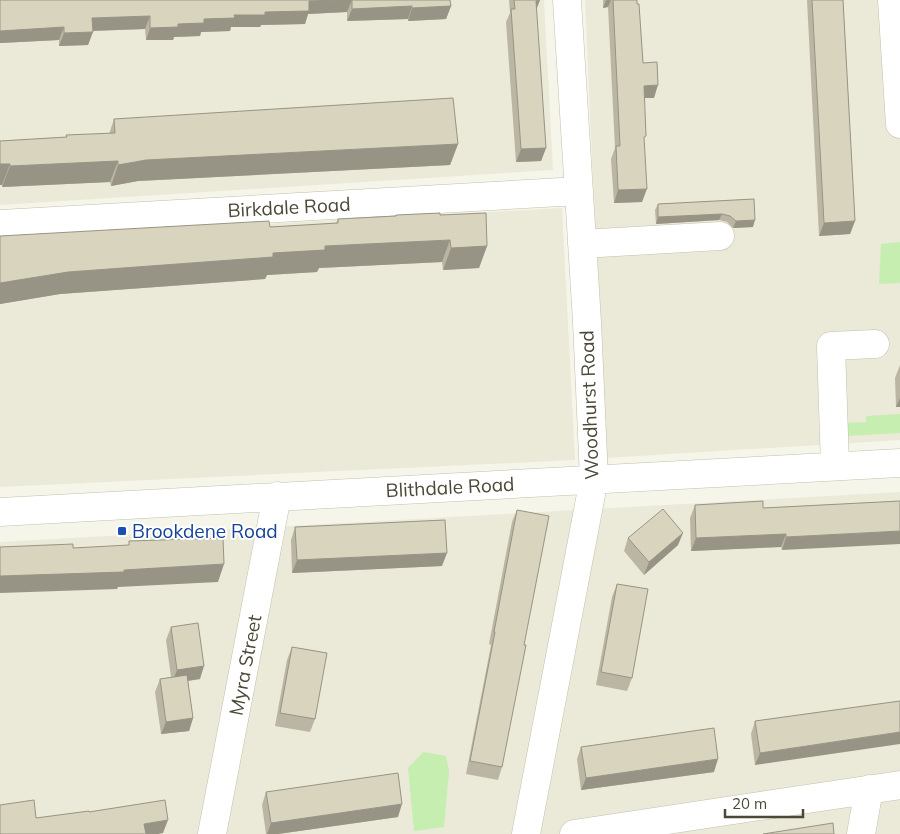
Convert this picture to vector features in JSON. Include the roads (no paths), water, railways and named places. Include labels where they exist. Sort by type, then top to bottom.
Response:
[{"type":"street","name":"Woodhurst Road","points":[[526,834],[594,479],[567,0]]},
{"type":"street","points":[[892,0],[900,124]]},
{"type":"street","name":"Birkdale Road","points":[[0,224],[579,191]]},
{"type":"street","points":[[582,244],[720,236]]},
{"type":"street","points":[[835,466],[831,346],[875,344]]},
{"type":"street","name":"Blithdale Road","points":[[0,512],[900,463]]},
{"type":"street","name":"Myra Street","points":[[212,834],[277,496]]},
{"type":"street","points":[[574,834],[900,785]]},
{"type":"street","points":[[861,834],[869,789]]},
{"type":"place","name":"Brookdene Road","points":[[122,531]]}]
